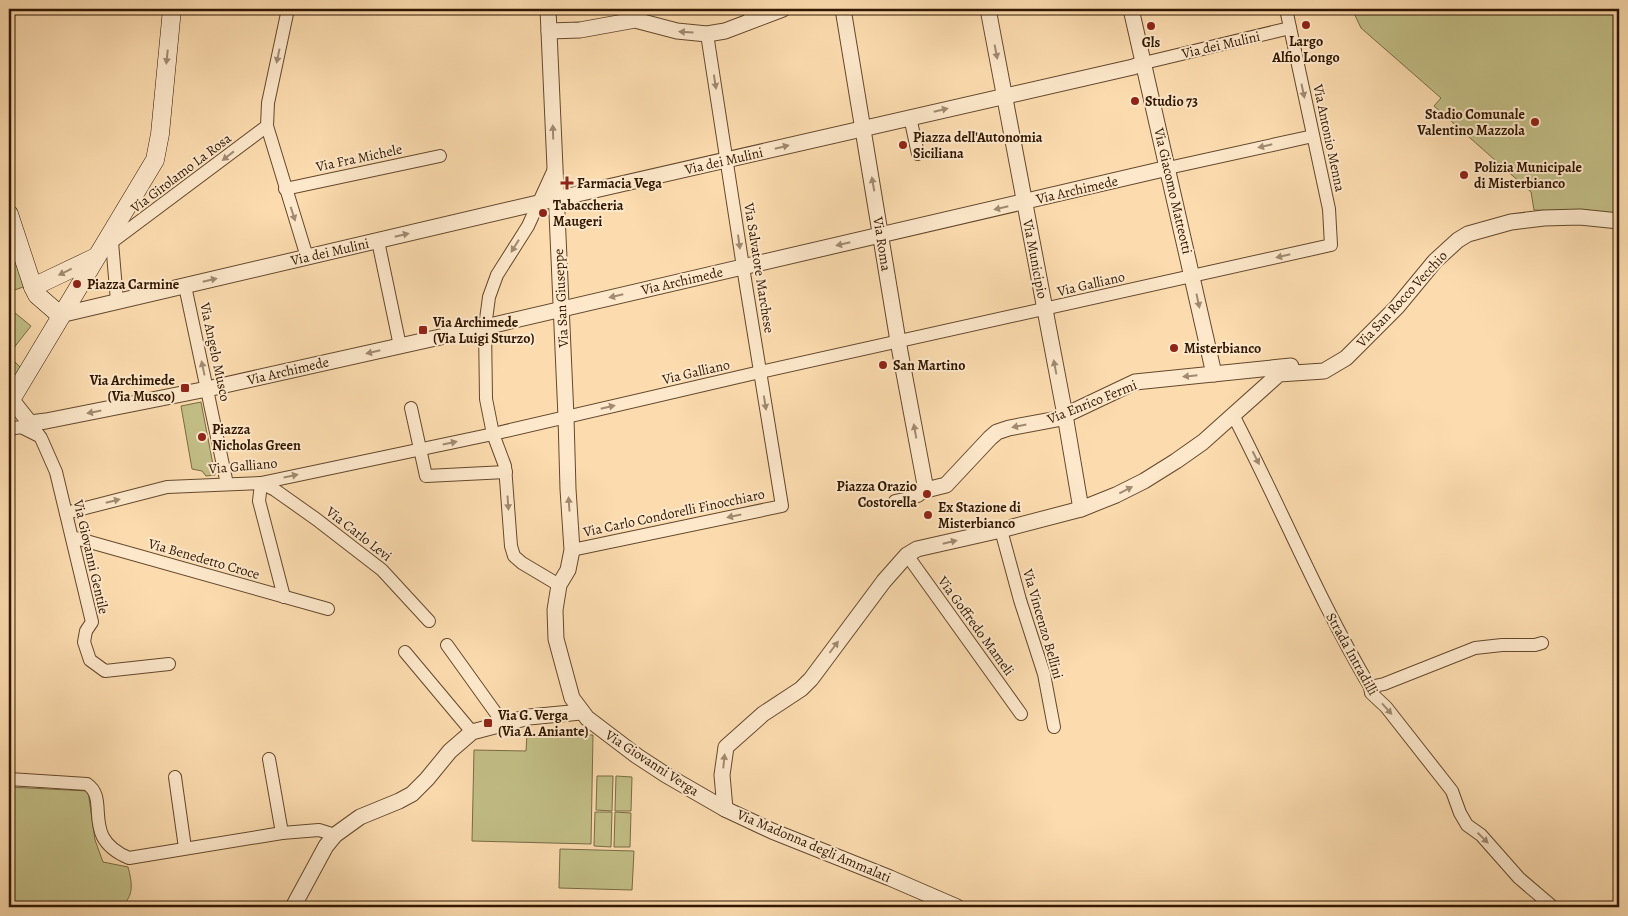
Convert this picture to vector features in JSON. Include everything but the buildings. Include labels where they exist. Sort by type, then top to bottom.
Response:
[{"type":"main road","points":[[10,401],[58,319],[105,247],[155,160],[160,134],[172,9]]},
{"type":"main road","points":[[9,214],[32,285],[37,295],[58,319]]},
{"type":"main road","points":[[32,285],[105,247]]},
{"type":"street","points":[[288,9],[268,103],[267,126],[307,257]]},
{"type":"street","name":"Via San Giuseppe","points":[[548,9],[572,550],[568,570],[559,585],[555,610],[556,638],[572,698]]},
{"type":"street","points":[[549,31],[580,30],[635,20],[677,31],[707,34],[725,31],[751,15],[783,9]]},
{"type":"street","name":"Via Roma","points":[[843,9],[898,341],[925,484]]},
{"type":"street","name":"Via Municipio","points":[[988,9],[1081,509]]},
{"type":"street","name":"Via Giacomo Matteotti","points":[[1131,9],[1214,374]]},
{"type":"street","name":"Via Antonio Menna","points":[[1286,9],[1329,209],[1331,245]]},
{"type":"street","name":"Via dei Mulini","points":[[58,319],[123,300],[1004,95],[1133,67],[1290,28]]},
{"type":"street","name":"Via Salvatore Marchese","points":[[707,34],[782,506]]},
{"type":"street","points":[[910,117],[918,154]]},
{"type":"street","name":"Via Girolamo La Rosa","points":[[105,247],[267,126]]},
{"type":"street","name":"Via Archimede","points":[[20,426],[176,396],[485,327],[1313,136]]},
{"type":"street","name":"Via Fra Michele","points":[[285,189],[440,156]]},
{"type":"street","points":[[555,167],[528,226],[497,275],[489,297],[485,327],[486,399],[493,434],[505,466],[511,546],[514,556],[522,563],[559,585]]},
{"type":"street","name":"Via San Rocco Vecchio","points":[[1335,364],[1346,358],[1381,325],[1435,261],[1458,240],[1468,234],[1511,222],[1544,218],[1619,221]]},
{"type":"street","points":[[378,241],[400,346]]},
{"type":"street","name":"Via Galliano","points":[[66,513],[167,487],[261,482],[493,434],[760,372],[1331,245]]},
{"type":"street","points":[[105,247],[123,300]]},
{"type":"street","name":"Via Angelo Musco","points":[[185,286],[227,484]]},
{"type":"street","points":[[1081,509],[1144,481],[1176,461],[1203,442],[1280,374],[1324,371],[1335,364]]},
{"type":"street","name":"Via Enrico Fermi","points":[[925,484],[946,485],[997,432],[1057,419],[1135,382],[1273,367],[1335,364]]},
{"type":"street","points":[[10,401],[20,426]]},
{"type":"street","points":[[411,408],[426,476],[506,472]]},
{"type":"street","name":"Strada Intradilli","points":[[1233,415],[1258,462],[1316,587],[1370,687],[1371,693],[1386,707],[1452,791],[1460,813],[1468,825],[1481,835],[1520,878],[1553,907]]},
{"type":"street","points":[[9,419],[20,426]]},
{"type":"street","points":[[41,438],[43,427],[48,421]]},
{"type":"street","name":"Via Giovanni Gentile","points":[[20,426],[41,438],[56,472],[92,622],[86,631],[84,642],[90,660],[105,671],[169,664]]},
{"type":"street","points":[[261,482],[260,501],[284,597]]},
{"type":"street","name":"Via Carlo Levi","points":[[261,482],[275,490],[382,570],[429,621]]},
{"type":"street","points":[[895,501],[918,496],[925,484]]},
{"type":"street","name":"Via Carlo Condorelli Finocchiaro","points":[[572,550],[782,506]]},
{"type":"street","name":"Via Madonna degli Ammalati","points":[[957,907],[725,809],[722,775],[726,747],[762,714],[801,689],[811,679],[884,581],[907,556],[917,549],[1081,509]]},
{"type":"street","name":"Via Vincenzo Bellini","points":[[1000,530],[1044,674],[1054,727]]},
{"type":"street","name":"Via Benedetto Croce","points":[[72,537],[328,609]]},
{"type":"street","name":"Via Goffredo Mameli","points":[[907,556],[1021,714]]},
{"type":"street","points":[[1370,687],[1384,684],[1474,648],[1542,643]]},
{"type":"street","points":[[447,645],[503,723]]},
{"type":"street","points":[[406,652],[472,732]]},
{"type":"street","points":[[529,717],[572,698]]},
{"type":"street","name":"Via Giovanni Verga","points":[[572,698],[586,718],[649,764],[725,809]]},
{"type":"street","points":[[293,907],[326,846],[335,835],[360,817],[412,794],[450,751],[472,732],[529,717],[581,712]]},
{"type":"street","points":[[268,759],[282,833]]},
{"type":"street","points":[[175,777],[185,848]]},
{"type":"street","points":[[9,779],[87,784],[93,788],[95,794],[99,830],[102,837],[107,845],[129,858],[282,833],[319,830],[335,835]]},
{"type":"shaded area","name":"Stadio Comunale Valentino Mazzola","points":[[1352,9],[1619,9],[1619,213],[1534,210],[1531,192],[1434,106],[1441,98],[1361,28]]},
{"type":"shaded area","points":[[9,234],[26,286],[9,292]]},
{"type":"shaded area","points":[[9,308],[31,326],[9,354]]},
{"type":"shaded area","points":[[9,356],[22,369],[9,391]]},
{"type":"shaded area","points":[[201,402],[215,475],[206,476],[202,471],[192,469],[181,406]]},
{"type":"shaded area","points":[[527,734],[593,735],[591,844],[472,841],[474,750],[526,751]]},
{"type":"shaded area","points":[[597,776],[613,776],[612,811],[596,810]]},
{"type":"shaded area","points":[[616,776],[632,777],[631,811],[615,811]]},
{"type":"shaded area","points":[[9,787],[88,791],[95,840],[103,862],[128,867],[131,889],[125,903],[120,907],[9,907]]},
{"type":"shaded area","points":[[595,812],[612,812],[611,847],[594,846]]},
{"type":"shaded area","points":[[615,812],[631,813],[630,847],[614,847]]},
{"type":"shaded area","points":[[560,849],[634,851],[632,890],[559,888]]},
{"type":"place","name":"Largo Alfio Longo","points":[[1306,25]]},
{"type":"place","name":"Gls","points":[[1151,26]]},
{"type":"place","name":"Studio 73","points":[[1135,101]]},
{"type":"place","name":"Stadio Comunale Valentino Mazzola","points":[[1535,122]]},
{"type":"place","name":"Piazza dell'Autonomia Siciliana","points":[[903,145]]},
{"type":"place","name":"Polizia Municipale di Misterbianco","points":[[1464,175]]},
{"type":"place","name":"Farmacia Vega","points":[[567,183]]},
{"type":"place","name":"Tabaccheria Maugeri","points":[[543,213]]},
{"type":"place","name":"Piazza Carmine","points":[[77,284]]},
{"type":"place","name":"Via Archimede (Via Luigi Sturzo)","points":[[423,330]]},
{"type":"place","name":"Misterbianco","points":[[1174,348]]},
{"type":"place","name":"San Martino","points":[[883,365]]},
{"type":"place","name":"Via Archimede (Via Musco)","points":[[185,388]]},
{"type":"place","name":"Piazza Nicholas Green","points":[[202,437]]},
{"type":"place","name":"Piazza Orazio Costorella","points":[[927,494]]},
{"type":"place","name":"Ex Stazione di Misterbianco","points":[[928,515]]},
{"type":"place","name":"Via G. Verga (Via A. Aniante)","points":[[488,723]]}]
